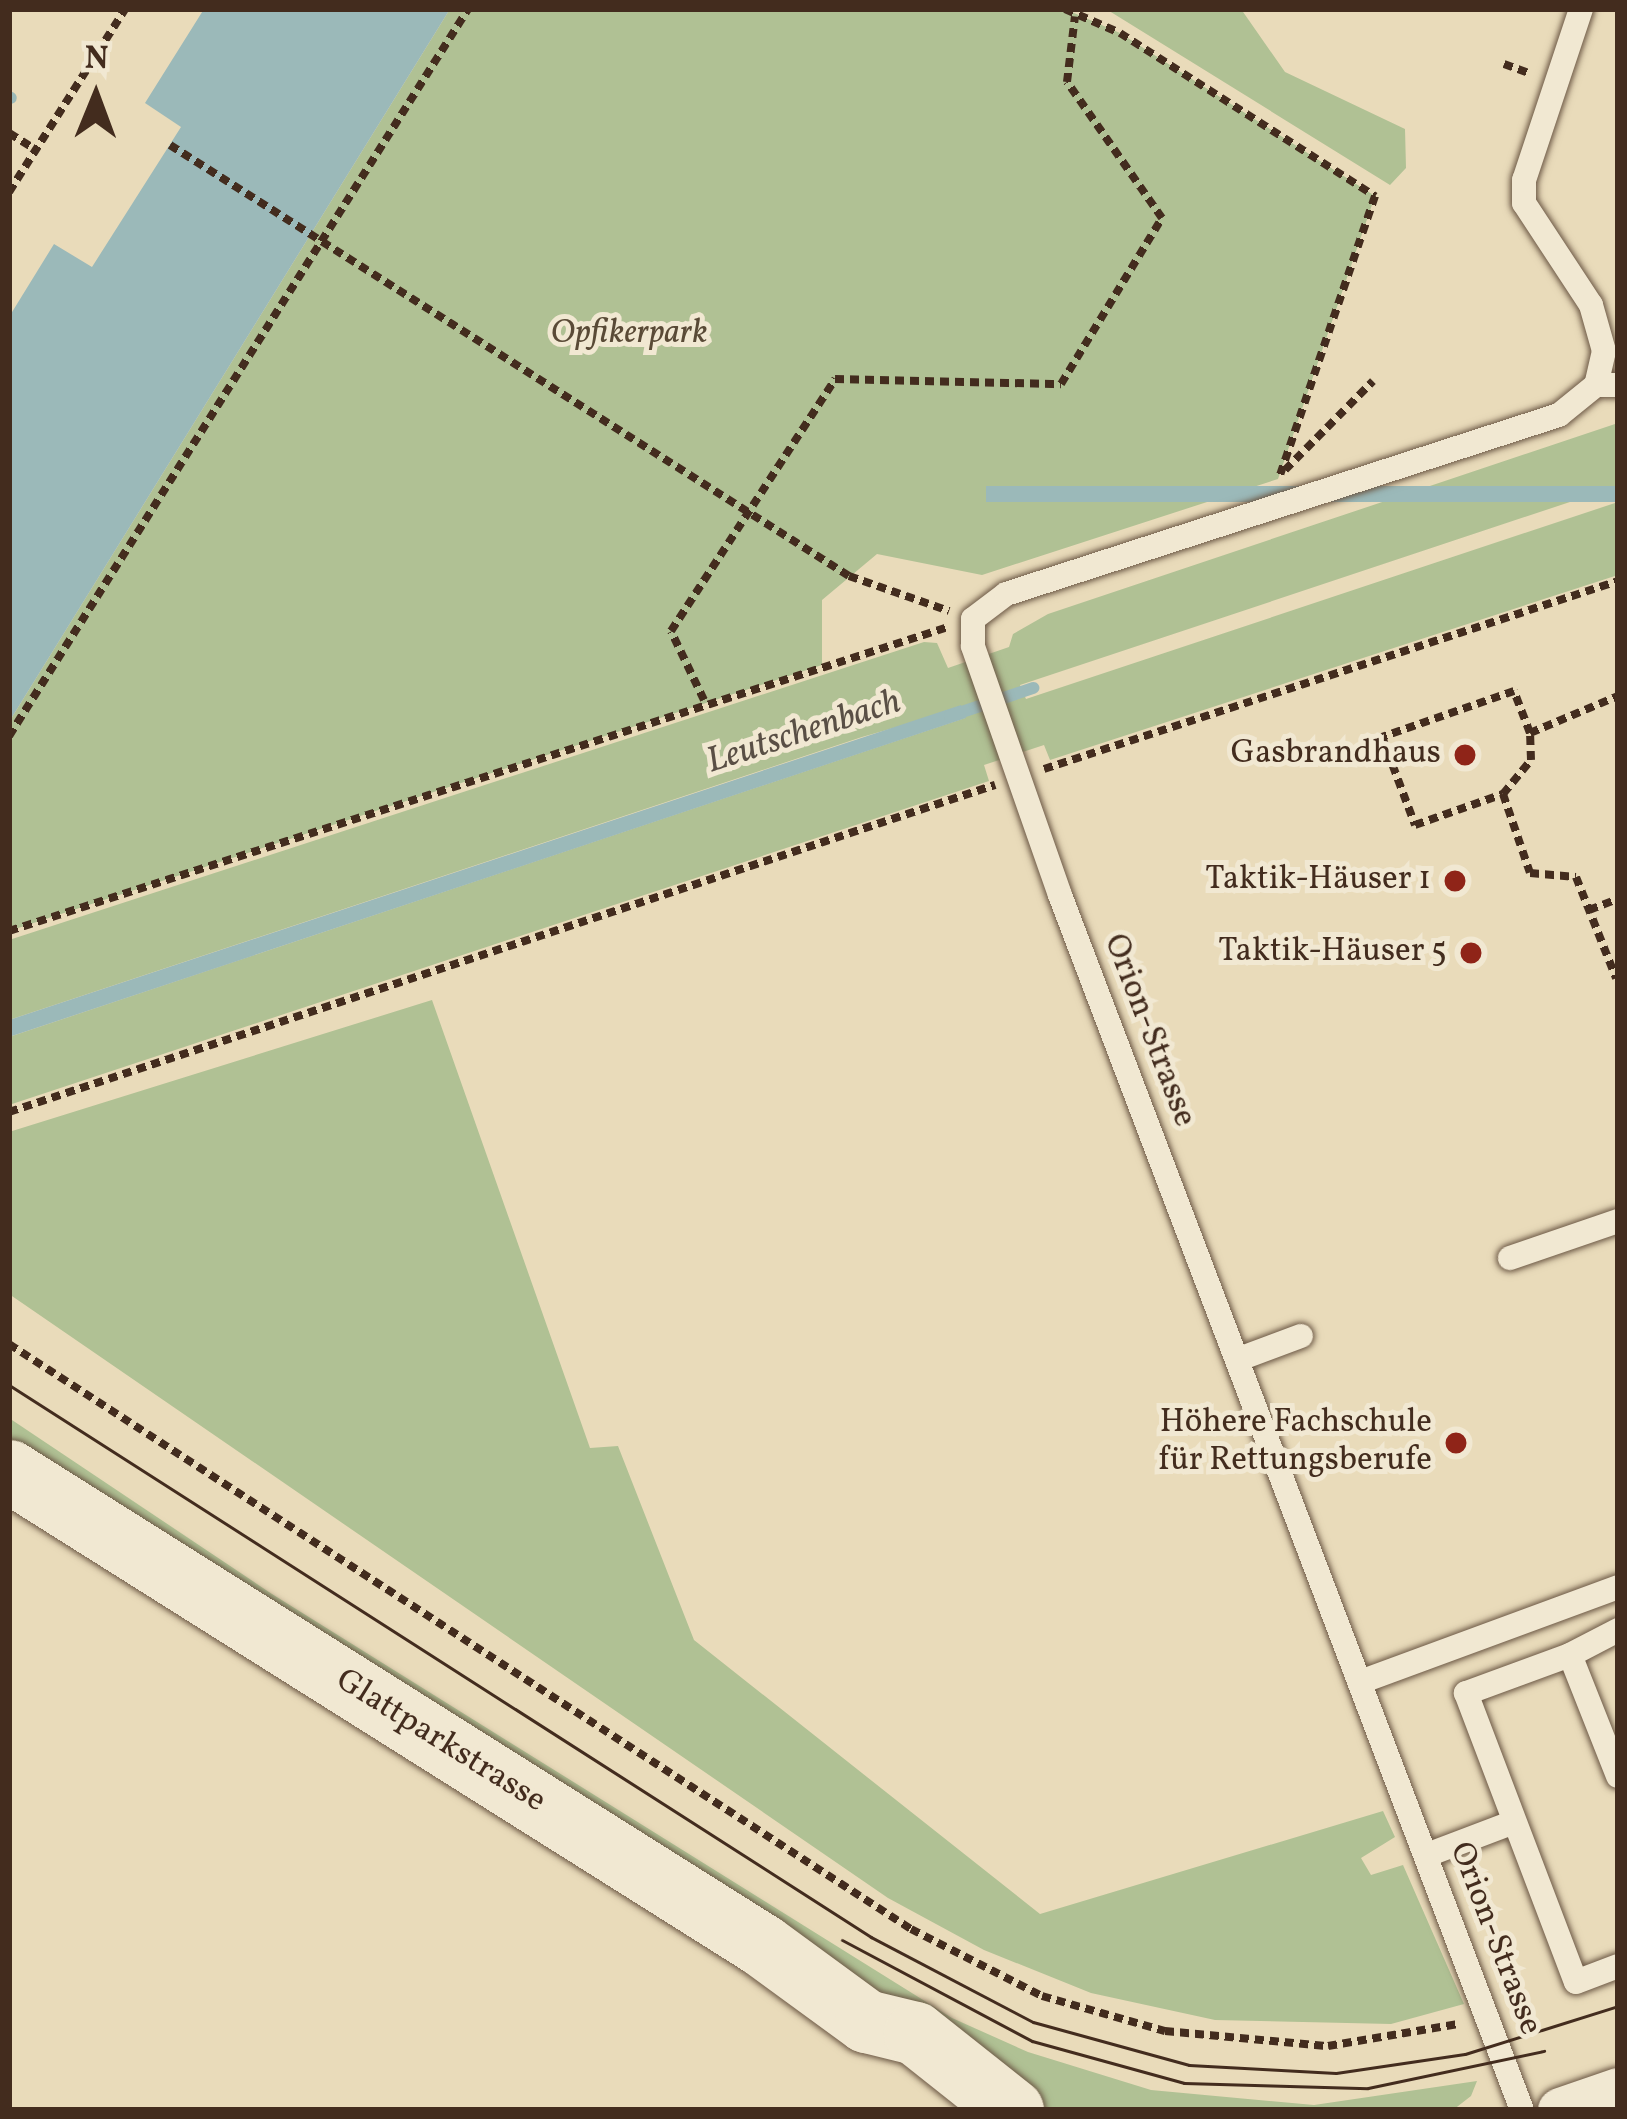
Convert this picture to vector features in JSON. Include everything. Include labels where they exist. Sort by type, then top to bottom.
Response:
[{"type":"street","name":"Glattparkstrasse","points":[[9,1471],[761,1945],[866,2021],[891,2060],[942,2110]]},
{"type":"street","name":"Glattparkstrasse","points":[[866,2021],[915,2033],[1012,2110]]},
{"type":"street","points":[[1560,2110],[1618,2090]]},
{"type":"lane","points":[[973,619],[1006,593],[1558,416],[1607,385],[1604,351],[1591,305],[1524,203],[1524,180],[1580,9]]},
{"type":"lane","name":"Orion-Strasse","points":[[973,619],[973,646],[1522,2110]]},
{"type":"lane","points":[[1510,1258],[1618,1221]]},
{"type":"lane","points":[[1239,1359],[1301,1336]]},
{"type":"lane","points":[[1363,1681],[1618,1587]]},
{"type":"lane","points":[[1618,1630],[1570,1655],[1466,1693],[1576,1982],[1618,1966]]},
{"type":"lane","points":[[1570,1655],[1618,1776]]},
{"type":"lane","points":[[1427,1855],[1514,1822]]},
{"type":"path","points":[[9,192],[125,9]]},
{"type":"path","points":[[9,736],[468,9]]},
{"type":"path","points":[[1065,9],[1120,33],[1375,196],[1279,478],[1373,381]]},
{"type":"path","points":[[704,700],[671,631],[835,379],[1061,384],[1162,218],[1067,82],[1076,16]]},
{"type":"path","points":[[9,134],[36,150]]},
{"type":"path","points":[[170,146],[849,576],[973,619]]},
{"type":"path","points":[[9,1112],[1018,768],[1618,581]]},
{"type":"path","points":[[9,931],[704,700],[973,619]]},
{"type":"path","points":[[1514,691],[1531,734],[1531,760],[1503,794],[1415,825],[1382,737],[1514,691]]},
{"type":"path","points":[[1531,734],[1618,696]]},
{"type":"path","points":[[1503,794],[1530,873],[1576,877],[1616,978]]},
{"type":"path","points":[[1589,910],[1618,898]]},
{"type":"path","points":[[9,1344],[911,1929],[1042,1996],[1165,2031],[1328,2046],[1489,2016]]},
{"type":"green space","name":"Opfikerpark","points":[[450,9],[1065,9],[1120,33],[1375,196],[1278,479],[982,575],[877,554],[822,600],[822,665],[9,931],[9,722]]},
{"type":"green space","points":[[1106,9],[1241,9],[1285,72],[1405,129],[1406,168],[1390,185]]},
{"type":"green space","points":[[1618,423],[1618,486],[1020,685],[1026,699],[1618,502],[1618,575],[1050,760],[1044,745],[984,765],[989,781],[9,1105],[9,1037],[965,718],[935,716],[862,737],[9,1020],[9,940],[924,642],[937,643],[948,668],[1009,647],[1013,634],[1048,614]]},
{"type":"green space","points":[[432,1000],[590,1448],[618,1446],[694,1640],[1040,1914],[1383,1811],[1395,1837],[1361,1858],[1371,1875],[1403,1865],[1464,2004],[1391,2024],[1215,2020],[1091,1993],[984,1950],[888,1898],[9,1294],[9,1132]]},
{"type":"green space","points":[[9,1418],[272,1594],[952,2018],[1028,2052],[1151,2090],[1314,2105],[1477,2081],[1471,2096],[1453,2110],[1032,2110],[9,1443]]},
{"type":"water","points":[[204,9],[450,9],[9,722],[9,317],[54,244],[92,267],[181,127],[145,103]]},
{"type":"water","points":[[986,486],[1618,486],[1618,502],[986,502]]},
{"type":"water","points":[[961,705],[966,718],[9,1037],[9,1020]]},
{"type":"waterway","name":"Leutschenbach","points":[[950,716],[1033,688]]},
{"type":"tram line","points":[[9,1385],[871,1937],[1033,2022],[1189,2065],[1336,2073],[1465,2054],[1618,2006]]},
{"type":"tram line","points":[[842,1940],[1032,2041],[1184,2083],[1368,2088],[1544,2051]]},
{"type":"place","name":"Gasbrandhaus","points":[[1465,755]]},
{"type":"place","name":"Taktik-Häuser 1","points":[[1455,881]]},
{"type":"place","name":"Taktik-Häuser 5","points":[[1471,953]]},
{"type":"place","name":"Höhere Fachschule für Rettungsberufe","points":[[1456,1443]]}]
